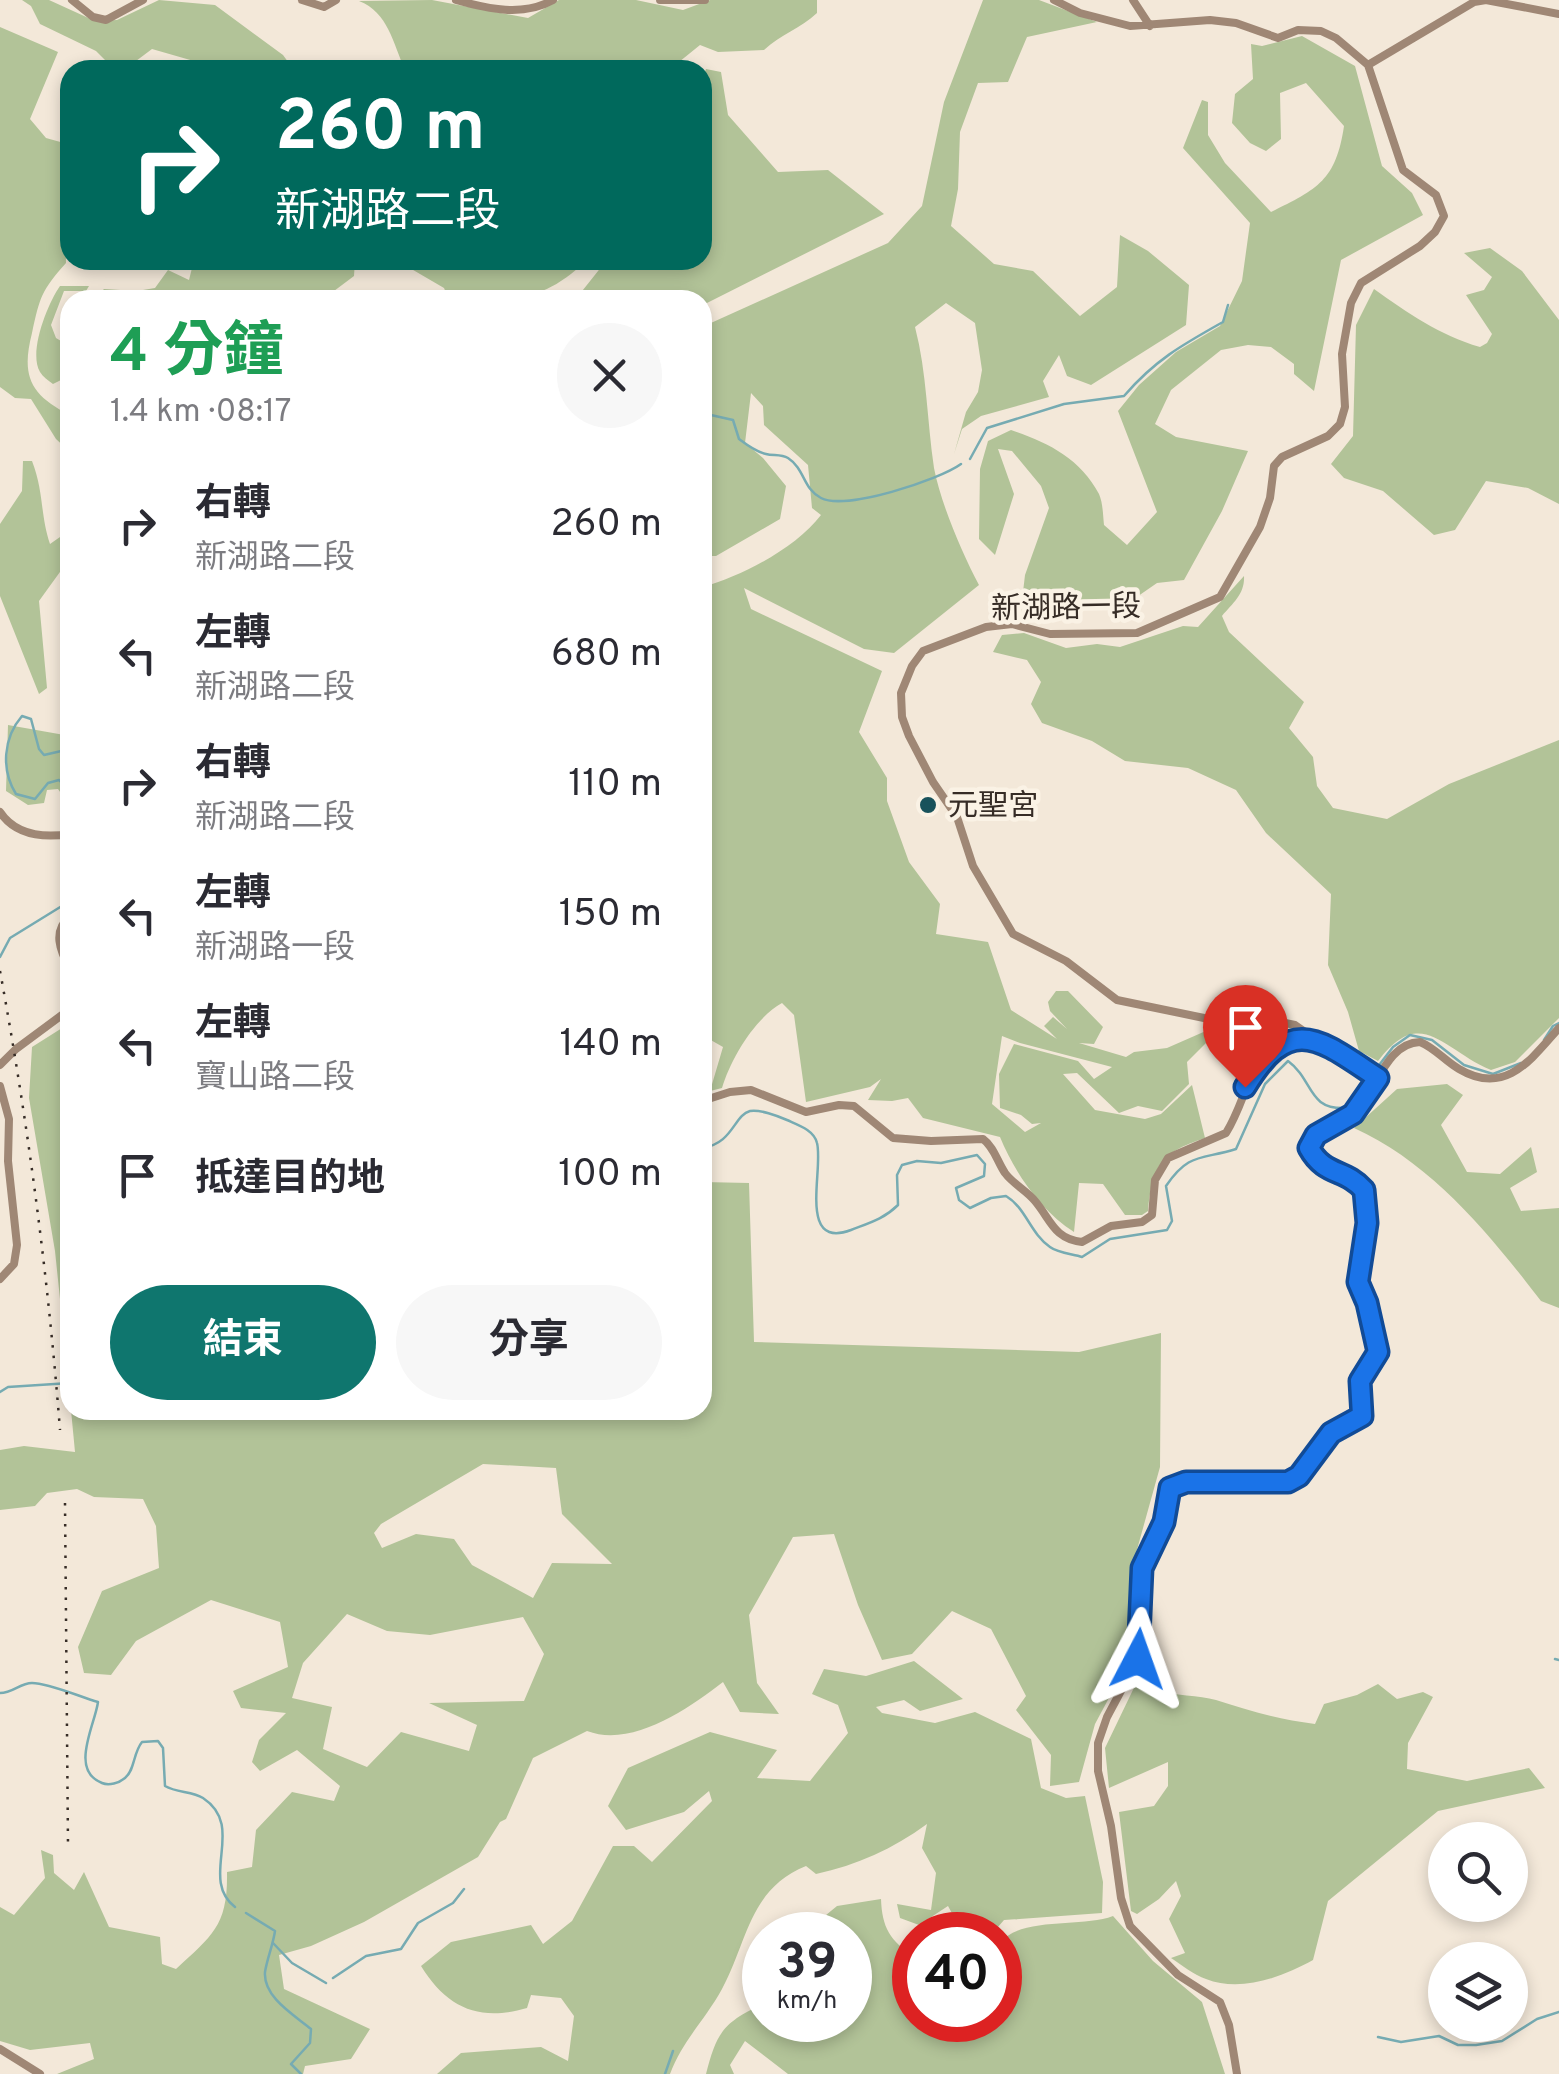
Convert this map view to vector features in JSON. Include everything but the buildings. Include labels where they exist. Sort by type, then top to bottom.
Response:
[{"type":"street","points":[[72,0],[93,16],[106,20],[143,0]]},
{"type":"street","points":[[302,0],[324,6],[336,0]]},
{"type":"street","points":[[456,0],[524,10],[553,0]]},
{"type":"street","points":[[660,0],[704,0]]},
{"type":"street","points":[[1054,0],[1114,22],[1150,26],[1199,20],[1236,22],[1278,38],[1298,30],[1321,31],[1336,38],[1368,66],[1474,2],[1486,0],[1559,14]]},
{"type":"street","points":[[1133,0],[1150,26]]},
{"type":"street","name":"新湖路一段","points":[[1368,66],[1403,170],[1436,195],[1444,216],[1431,237],[1367,276],[1354,294],[1342,354],[1345,407],[1340,424],[1328,436],[1282,457],[1274,466],[1270,498],[1260,527],[1224,592],[1215,602],[1178,613],[1137,634],[1050,634],[1012,624],[986,628],[924,651],[912,666],[901,693],[902,717],[909,736],[933,782],[957,816],[973,866],[1012,934],[1066,962],[1117,1000],[1204,1018],[1282,1021],[1331,1045],[1378,1078]]},
{"type":"street","points":[[0,812],[19,830],[60,835]]},
{"type":"street","points":[[0,1065],[60,1016]]},
{"type":"street","points":[[1237,2074],[1230,2025],[1220,2002],[1178,1975],[1130,1926],[1121,1898],[1098,1771],[1098,1743],[1111,1708],[1138,1659],[1142,1568],[1164,1522],[1170,1488],[1186,1482],[1288,1482],[1299,1476],[1331,1433],[1362,1416],[1360,1381],[1378,1352],[1358,1282],[1364,1258],[1366,1194],[1362,1185],[1318,1163],[1309,1148],[1316,1135],[1353,1114],[1398,1050],[1420,1042],[1469,1074],[1481,1078],[1508,1075],[1530,1062],[1559,1028]]},
{"type":"street","points":[[712,1098],[751,1090],[806,1112],[854,1106],[893,1138],[983,1138],[1006,1174],[1036,1202],[1053,1230],[1062,1237],[1082,1242],[1111,1226],[1142,1222],[1152,1215],[1155,1180],[1168,1158],[1226,1133],[1245,1087],[1272,1050],[1288,1041],[1318,1041]]},
{"type":"street","points":[[0,1086],[9,1119],[8,1161],[17,1245],[14,1264],[0,1279]]},
{"type":"street","points":[[0,2049],[40,2074]]},
{"type":"green space","points":[[22,0],[49,0],[95,21],[117,20],[159,0],[215,5],[287,60],[190,60],[152,49],[137,60],[105,60],[96,51],[40,24],[31,6]]},
{"type":"green space","points":[[432,0],[528,18],[559,0],[636,0],[683,10],[710,0],[817,0],[817,13],[764,50],[718,52],[700,45],[681,60],[401,60],[383,21],[359,1]]},
{"type":"green space","points":[[983,0],[1039,0],[1097,22],[1027,37],[1008,82],[978,83],[960,132],[958,189],[951,226],[994,264],[1033,271],[1080,316],[1117,287],[1120,235],[1148,251],[1189,285],[1186,325],[1091,385],[1067,376],[1059,355],[1043,381],[1049,397],[981,416],[962,429],[954,454],[966,412],[978,392],[982,370],[975,323],[946,303],[915,327],[937,482],[979,585],[894,653],[864,649],[744,588],[751,609],[882,671],[859,732],[887,778],[887,801],[909,862],[940,904],[936,934],[988,942],[1011,1010],[1057,1039],[1044,1026],[1053,1017],[1067,1029],[1050,1011],[1048,1002],[1056,991],[1068,991],[1103,1027],[1094,1044],[1079,1043],[1126,1057],[1134,1052],[1167,1048],[1208,1030],[1216,1033],[1187,1062],[1189,1084],[1162,1111],[1138,1106],[1119,1113],[1077,1073],[1063,1074],[1095,1110],[1145,1119],[1161,1114],[1192,1085],[1205,1138],[1178,1149],[1162,1163],[1153,1182],[1148,1211],[1142,1215],[1125,1215],[1103,1184],[1079,1183],[1074,1232],[1030,1190],[1000,1137],[923,1118],[908,1098],[868,1100],[881,1079],[870,1087],[806,1102],[794,1015],[782,1003],[762,1018],[745,1040],[722,1088],[712,1090],[723,1047],[712,1041],[712,584],[767,559],[798,539],[821,515],[812,508],[808,465],[764,425],[763,406],[751,393],[745,443],[786,486],[780,519],[712,556],[712,322],[888,243],[922,206],[944,102]],"holes":[[[1002,1036],[1112,1067],[1094,1079],[1078,1061],[1014,1044],[999,1074],[1000,1108],[1021,1115],[1032,1124],[1041,1123],[1025,1132],[992,1104]]]},
{"type":"green space","points":[[0,27],[58,52],[30,119],[46,138],[60,142],[60,270],[40,302],[28,361],[37,392],[60,409],[60,443],[31,399],[15,398],[0,387]]},
{"type":"green space","points":[[1302,36],[1355,66],[1382,166],[1412,193],[1423,215],[1341,260],[1314,391],[1294,374],[1294,364],[1271,347],[1248,345],[1221,350],[1171,390],[1155,424],[1176,437],[1248,451],[1222,511],[1184,580],[1157,583],[1131,601],[1042,602],[1023,592],[1025,575],[1049,508],[1041,486],[1012,451],[998,449],[1014,494],[995,555],[979,539],[980,469],[988,441],[1011,430],[1050,446],[1072,461],[1099,494],[1104,525],[1127,545],[1157,512],[1118,411],[1139,385],[1176,352],[1220,326],[1242,281],[1250,223],[1183,148],[1202,100],[1208,102],[1208,135],[1225,163],[1271,212],[1322,181],[1336,159],[1344,126],[1306,83],[1280,93],[1281,139],[1266,151],[1250,143],[1232,123],[1235,94],[1253,79],[1251,44],[1262,46]]},
{"type":"green space","points":[[712,70],[721,72],[728,115],[778,172],[828,170],[884,214],[712,300],[712,290],[583,290],[599,270],[712,270]]},
{"type":"green space","points":[[1490,248],[1522,271],[1559,320],[1559,504],[1528,488],[1486,481],[1455,530],[1434,535],[1383,491],[1344,478],[1331,464],[1353,436],[1356,325],[1374,289],[1437,330],[1480,347],[1487,343],[1492,334],[1466,295],[1484,290],[1492,277],[1464,253]]},
{"type":"green space","points":[[168,270],[189,280],[192,270],[354,270],[354,276],[335,290],[143,290],[155,288]]},
{"type":"green space","points":[[413,270],[576,270],[543,290],[444,288]]},
{"type":"green space","points":[[60,286],[89,286],[87,290],[60,290],[51,325],[60,340],[60,380],[53,384],[40,372],[36,353],[50,304]]},
{"type":"green space","points":[[23,461],[32,461],[50,544],[60,537],[60,572],[39,601],[47,688],[39,694],[0,596],[0,524],[22,491]]},
{"type":"green space","points":[[1244,576],[1240,593],[1222,616],[1229,632],[1304,702],[1289,728],[1313,757],[1317,786],[1333,808],[1387,819],[1449,784],[1559,740],[1559,1018],[1515,1062],[1491,1070],[1445,1043],[1420,1034],[1393,1044],[1378,1061],[1359,1051],[1328,965],[1331,894],[1266,833],[1236,790],[1188,768],[1125,761],[1092,741],[1042,723],[1031,704],[1041,682],[1027,660],[993,652],[1002,635],[1024,633],[1066,648],[1097,644],[1120,647],[1183,626],[1198,627]]},
{"type":"green space","points":[[8,725],[60,734],[60,792],[47,790],[44,803],[28,805],[6,791]]},
{"type":"green space","points":[[60,1029],[60,1299],[29,1098],[32,1047]]},
{"type":"green space","points":[[1447,1084],[1463,1095],[1441,1125],[1467,1172],[1500,1174],[1531,1147],[1537,1172],[1510,1188],[1521,1211],[1559,1208],[1559,1308],[1541,1301],[1480,1226],[1434,1181],[1354,1128],[1397,1089]]},
{"type":"green space","points":[[712,1182],[749,1183],[754,1342],[1079,1352],[1161,1333],[1160,1467],[1133,1564],[1134,1604],[1125,1668],[1095,1724],[1079,1782],[1050,1786],[1051,1755],[1016,1710],[1026,1696],[991,1629],[952,1611],[912,1654],[882,1660],[834,1534],[793,1537],[749,1615],[757,1683],[779,1714],[740,1712],[723,1682],[659,1723],[622,1734],[587,1731],[533,1758],[506,1819],[500,1822],[478,1857],[364,1922],[311,1946],[279,1955],[284,1989],[370,2029],[351,2059],[305,2066],[303,2074],[57,2074],[94,2059],[90,2043],[30,2050],[0,2041],[0,1907],[14,1915],[45,1878],[41,1850],[53,1855],[54,1873],[74,1890],[84,1872],[109,1927],[160,1937],[162,1964],[176,1969],[216,1928],[225,1905],[227,1872],[252,1867],[256,1830],[292,1792],[334,1801],[340,1786],[297,1750],[260,1771],[252,1762],[259,1740],[286,1713],[241,1708],[233,1691],[288,1667],[280,1622],[211,1600],[136,1641],[111,1675],[84,1673],[78,1647],[102,1591],[159,1568],[156,1526],[143,1499],[94,1497],[77,1489],[47,1493],[35,1506],[0,1510],[0,1450],[24,1446],[75,1452],[72,1420],[712,1420]],"holes":[[[483,1464],[556,1468],[562,1514],[612,1564],[552,1563],[533,1598],[472,1565],[454,1539],[416,1534],[382,1548],[374,1533],[381,1524]],[[347,1614],[387,1631],[430,1635],[523,1617],[544,1654],[524,1701],[429,1703],[477,1725],[469,1751],[401,1732],[367,1767],[323,1749],[332,1707],[292,1698],[303,1663]]]},
{"type":"green space","points":[[914,1661],[963,1699],[920,1711],[904,1700],[876,1707],[882,1713],[935,1723],[975,1712],[1031,1739],[1041,1788],[1066,1798],[1085,1796],[1103,1882],[1102,1913],[1022,1919],[1022,1912],[951,1912],[948,1906],[939,1912],[899,1912],[897,1904],[931,1910],[936,1873],[922,1848],[927,1824],[888,1848],[846,1866],[816,1874],[806,1866],[772,1888],[755,1912],[742,1912],[742,1943],[731,1971],[670,2074],[437,2074],[461,2053],[541,2047],[568,2061],[574,2016],[561,1998],[531,1995],[527,2008],[479,2012],[453,2001],[421,1966],[451,1942],[531,1925],[543,1944],[572,1921],[613,1846],[634,1846],[652,1862],[712,1801],[709,1791],[684,1812],[626,1830],[608,1806],[628,1768],[710,1732],[777,1750],[757,1778],[810,1781],[848,1733],[838,1705],[812,1694],[824,1669],[866,1676]]},
{"type":"green space","points":[[1143,1669],[1155,1690],[1209,1698],[1265,1715],[1315,1724],[1324,1704],[1357,1695],[1378,1684],[1397,1699],[1423,1692],[1433,1697],[1408,1743],[1407,1769],[1467,1781],[1529,1768],[1545,1788],[1438,1811],[1328,1901],[1313,1960],[1247,1984],[1219,1983],[1171,1958],[1185,1953],[1169,1919],[1181,1896],[1176,1881],[1137,1914],[1131,1911],[1119,1812],[1154,1806],[1168,1786],[1168,1762],[1109,1788],[1105,1748]]},
{"type":"green space","points":[[881,1899],[883,1918],[892,1937],[892,2042],[1022,2042],[1022,1929],[1113,1916],[1153,1961],[1202,2002],[1225,2074],[788,2074],[746,2042],[872,2042],[872,1912],[830,1912],[837,1906]]},
{"type":"green space","points":[[740,2016],[744,2042],[730,2065],[734,2074],[706,2074],[724,2029]]},
{"type":"waterway","points":[[970,459],[987,428],[1064,404],[1124,396],[1170,354],[1223,322],[1228,305]]},
{"type":"waterway","points":[[712,415],[733,420],[739,439],[759,452],[788,458],[815,494],[833,501],[892,492],[961,464]]},
{"type":"waterway","points":[[60,751],[44,755],[31,719],[22,716],[11,734],[6,754],[8,775],[16,794],[35,799],[48,783],[60,781]]},
{"type":"waterway","points":[[0,957],[10,938],[60,907]]},
{"type":"waterway","points":[[1544,1040],[1559,1023]]},
{"type":"waterway","points":[[712,1145],[727,1136],[750,1111],[774,1115],[805,1128],[817,1143],[818,1218],[824,1228],[834,1233],[876,1220],[898,1205],[897,1175],[902,1165],[917,1161],[941,1163],[977,1155],[985,1164],[984,1176],[956,1188],[959,1200],[970,1208],[1006,1196],[1050,1247],[1082,1257],[1110,1239],[1167,1230],[1172,1221],[1166,1186],[1189,1162],[1236,1149],[1265,1084],[1288,1061],[1317,1099],[1346,1108],[1393,1047],[1410,1035],[1432,1040],[1464,1065],[1493,1074],[1521,1063]]},
{"type":"waterway","points":[[0,1392],[8,1387],[60,1384]]},
{"type":"waterway","points":[[1555,1659],[1559,1660]]},
{"type":"waterway","points":[[0,1693],[28,1683],[39,1684],[98,1702],[85,1758],[92,1777],[105,1784],[117,1783],[128,1775],[142,1742],[158,1741],[163,1748],[165,1786],[199,1796],[215,1810],[223,1838],[221,1882],[235,1907]]},
{"type":"waterway","points":[[333,1978],[366,1956],[401,1949],[418,1923],[453,1903],[464,1889]]},
{"type":"waterway","points":[[246,1913],[275,1931],[265,1972],[269,1989],[281,2005],[311,2029],[310,2043],[291,2064],[301,2074]]},
{"type":"waterway","points":[[273,1943],[292,1963],[326,1983]]},
{"type":"waterway","points":[[1378,2037],[1401,2042],[1439,2036],[1458,2045],[1476,2045],[1502,2041],[1537,2019],[1559,2012]]},
{"type":"waterway","points":[[665,2074],[673,2051]]},
{"type":"railway","points":[[0,971],[36,1200],[60,1430]]},
{"type":"railway","points":[[65,1503],[68,1845]]},
{"type":"place","name":"元聖宮","points":[[928,805]]},
{"type":"route","points":[[1138,1659],[1142,1568],[1164,1522],[1170,1488],[1186,1482],[1282,1484],[1299,1476],[1331,1433],[1362,1416],[1364,1405],[1358,1388],[1378,1352],[1358,1282],[1364,1258],[1366,1194],[1362,1185],[1318,1163],[1309,1148],[1316,1135],[1361,1106],[1378,1078],[1331,1045],[1294,1040],[1272,1050],[1245,1087]]}]
